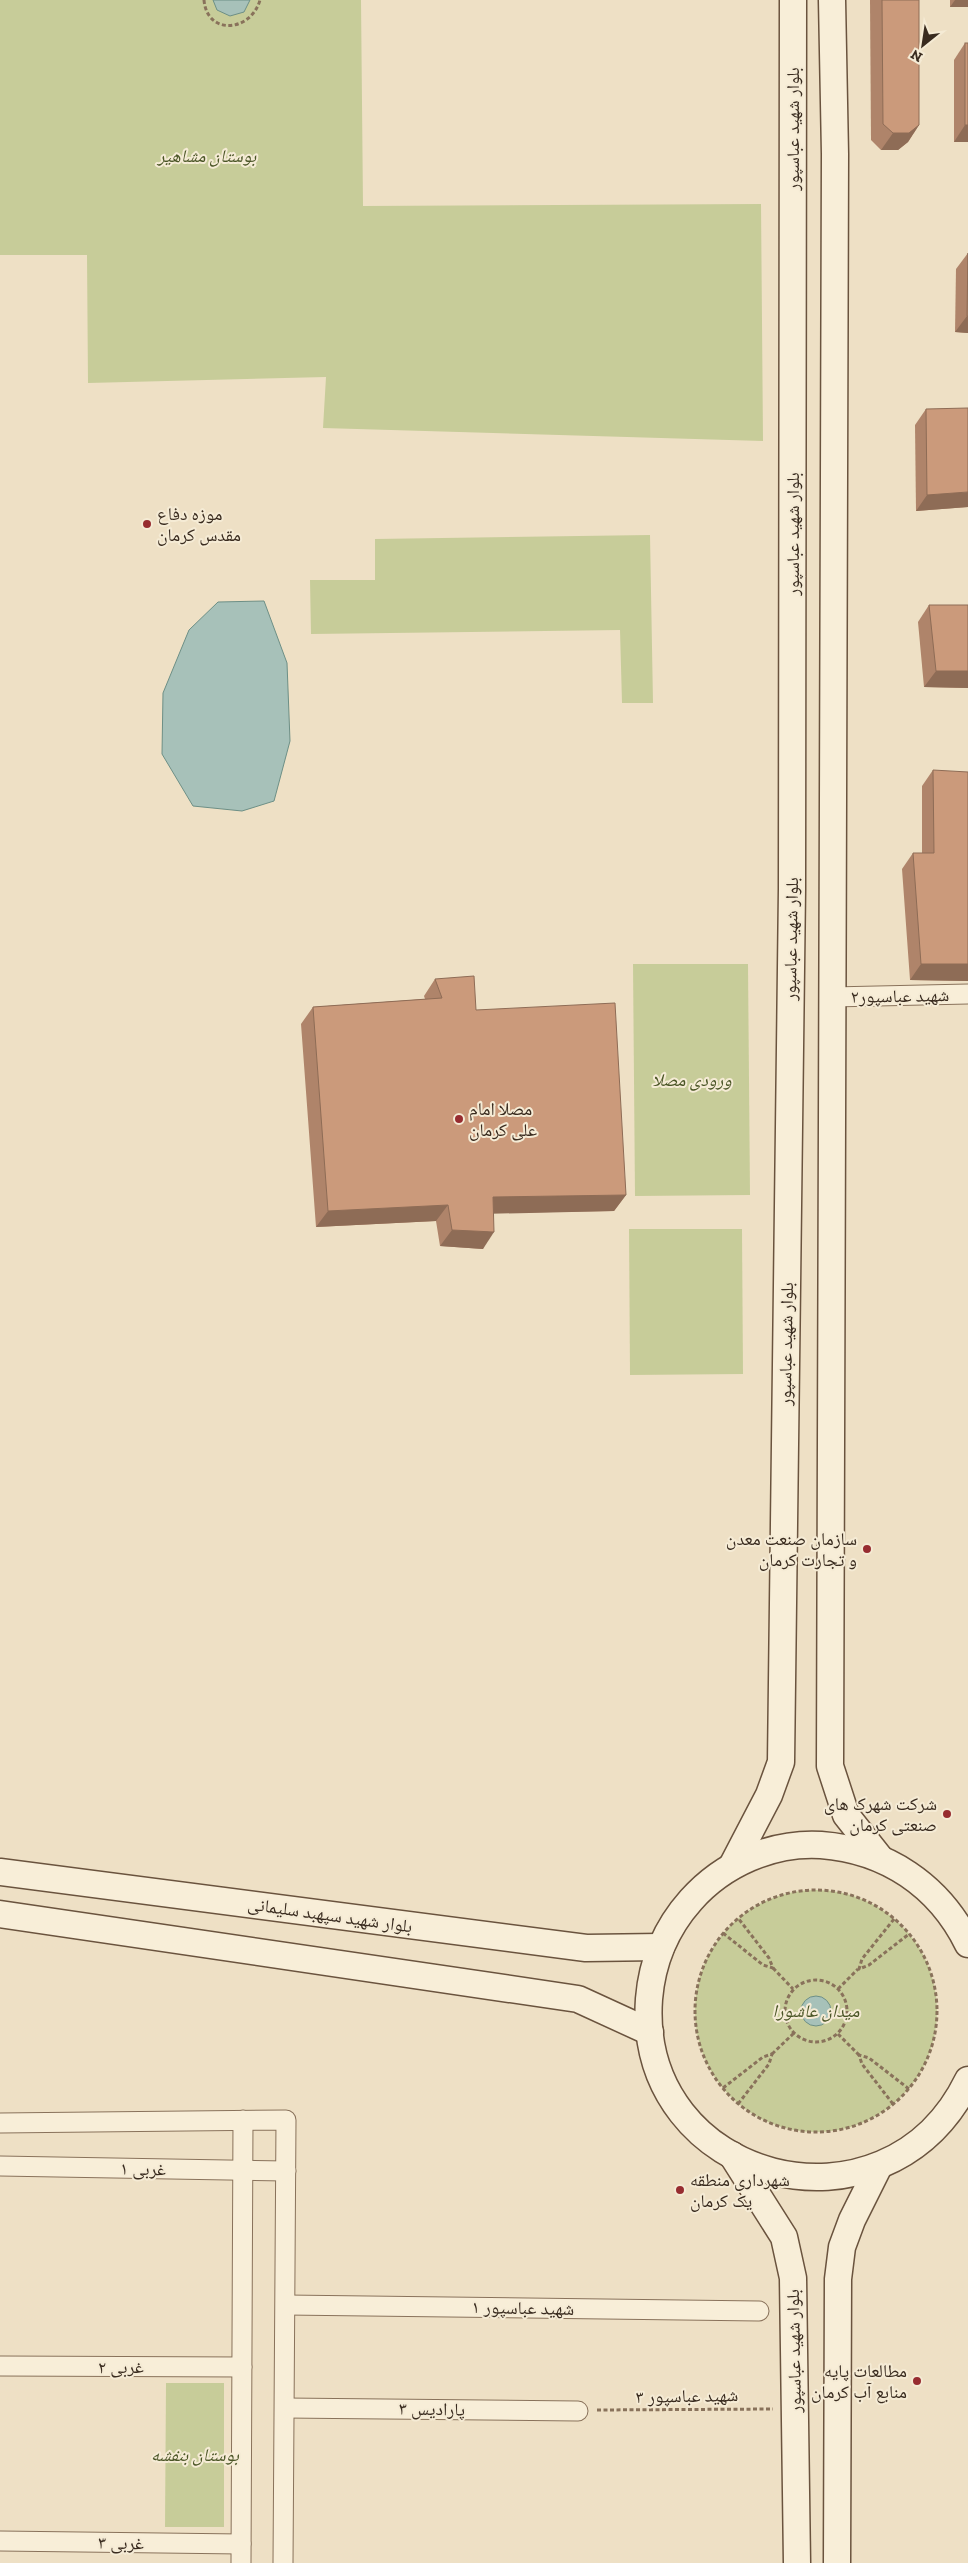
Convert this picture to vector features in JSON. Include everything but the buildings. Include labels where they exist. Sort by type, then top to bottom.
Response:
[{"type":"main road","name":"بلوار شهید عباسپور","points":[[732,1866],[769,1795],[781,1762],[792,889],[793,0]]},
{"type":"main road","points":[[832,0],[835,154],[830,1766],[846,1815],[880,1858]]},
{"type":"main road","points":[[793,156],[835,154]]},
{"type":"main road","points":[[792,889],[833,890]]},
{"type":"main road","points":[[968,1944],[948,1911],[934,1894],[911,1875],[880,1858],[837,1846],[794,1846],[766,1852],[732,1866],[714,1878],[683,1909],[661,1947],[650,1989],[650,2032],[661,2074],[683,2112],[697,2129],[732,2155],[772,2172],[815,2178],[837,2177],[880,2166],[917,2144],[934,2130],[952,2107],[968,2080]]},
{"type":"main road","name":"بلوار شهید سپهبد سلیمانی","points":[[0,1872],[586,1948],[661,1947]]},
{"type":"main road","points":[[0,1914],[578,1999],[650,2032]]},
{"type":"main road","name":"بلوار شهید عباسپور","points":[[732,2155],[784,2237],[793,2278],[797,2563]]},
{"type":"main road","points":[[837,2563],[838,2280],[842,2247],[852,2220],[880,2166]]},
{"type":"street","name":"شهید عباسپور۲","points":[[832,997],[968,994]]},
{"type":"street","points":[[241,2554],[245,2171],[243,2120]]},
{"type":"street","points":[[0,2123],[286,2120],[283,2563]]},
{"type":"street","name":"۱ غربی","points":[[0,2166],[286,2171]]},
{"type":"street","name":"شهید عباسپور ۱","points":[[286,2305],[759,2311]]},
{"type":"street","name":"۲ غربی","points":[[0,2366],[242,2367]]},
{"type":"street","name":"پارادیس ۳","points":[[285,2408],[578,2411]]},
{"type":"street","name":"۳ غربی","points":[[0,2541],[241,2554]]},
{"type":"path","points":[[204,0],[210,16],[218,23],[229,26],[240,25],[250,19],[257,10],[260,0]]},
{"type":"path","points":[[816,1890],[837,1892],[857,1898],[876,1907],[894,1919],[908,1934],[930,1970],[937,2012],[935,2033],[930,2053],[909,2090],[894,2104],[857,2125],[816,2132],[774,2125],[738,2104],[723,2088],[702,2052],[696,2032],[694,2011],[696,1990],[702,1969],[711,1950],[723,1933],[738,1918],[755,1906],[774,1898],[816,1890]]},
{"type":"path","points":[[738,1918],[769,1958],[772,1968]]},
{"type":"path","points":[[838,1990],[859,1968],[862,1959],[894,1919]]},
{"type":"path","points":[[723,1933],[763,1965],[772,1968],[794,1989]]},
{"type":"path","points":[[859,1968],[869,1965],[908,1934]]},
{"type":"path","points":[[821,1980],[838,1990],[847,2006],[844,2026],[838,2034],[820,2042],[811,2042],[794,2033],[788,2025],[785,2006],[794,1989],[802,1984],[821,1980]]},
{"type":"path","points":[[723,2088],[762,2058],[772,2054],[794,2033]]},
{"type":"path","points":[[838,2034],[859,2055],[868,2058],[909,2090]]},
{"type":"path","points":[[738,2104],[769,2064],[772,2054]]},
{"type":"path","points":[[859,2055],[862,2064],[894,2104]]},
{"type":"path","name":"شهید عباسپور ۳","points":[[578,2411],[795,2408]]},
{"type":"green space","name":"بوستان مشاهیر","points":[[0,0],[361,0],[363,206],[761,204],[763,441],[323,428],[326,377],[88,383],[87,255],[0,255]]},
{"type":"green space","points":[[650,535],[653,703],[622,703],[620,630],[311,634],[310,580],[375,580],[375,539]]},
{"type":"green space","name":"ورودی مصلا","points":[[633,964],[748,964],[750,1195],[635,1196]]},
{"type":"green space","points":[[629,1229],[742,1229],[743,1374],[630,1375]]},
{"type":"green space","name":"میدان عاشورا","points":[[816,1890],[851,1895],[862,1899],[893,1918],[909,1934],[922,1954],[932,1976],[937,2011],[932,2046],[928,2057],[909,2088],[893,2104],[873,2117],[851,2127],[816,2132],[781,2127],[770,2123],[739,2104],[723,2088],[710,2068],[700,2046],[695,2011],[700,1976],[704,1965],[723,1934],[739,1918],[759,1905],[781,1895]]},
{"type":"green space","name":"بوستان بنفشه","points":[[166,2383],[224,2383],[224,2527],[165,2527]]},
{"type":"water","points":[[213,0],[250,0],[244,12],[230,16],[217,10]]},
{"type":"water","points":[[264,601],[287,663],[290,741],[274,801],[242,811],[193,806],[162,754],[163,693],[189,630],[218,602]]},
{"type":"water","points":[[816,1996],[827,2000],[831,2011],[827,2022],[816,2026],[805,2022],[801,2011],[805,2000]]},
{"type":"place","name":"موزه دفاع مقدس کرمان","points":[[147,524]]},
{"type":"place","name":"مصلا امام علی کرمان","points":[[459,1119]]},
{"type":"place","name":"سازمان صنعت معدن و تجارت کرمان","points":[[867,1549]]},
{"type":"place","name":"شرکت شهرک های صنعتی کرمان","points":[[947,1814]]},
{"type":"place","name":"شهرداری منطقه یک کرمان","points":[[680,2190]]},
{"type":"place","name":"مطالعات پایه منابع آب کرمان","points":[[917,2381]]}]
